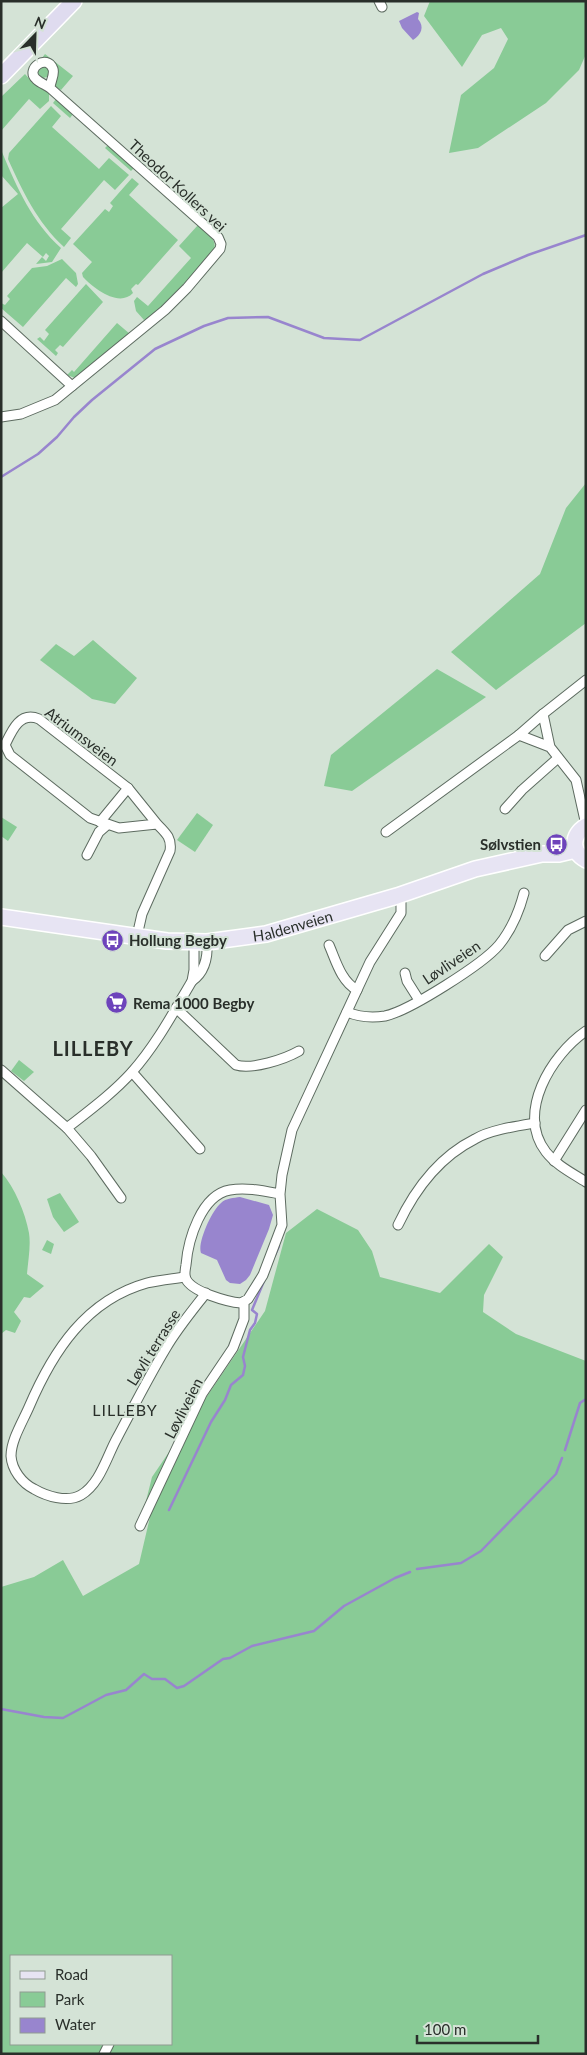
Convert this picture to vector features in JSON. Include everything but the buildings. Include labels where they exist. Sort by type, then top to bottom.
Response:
[{"type":"highway","points":[[1,66],[56,12],[72,1]]},
{"type":"highway","points":[[1,76],[72,1]]},
{"type":"main road","points":[[581,855],[574,843],[576,836],[586,826]]},
{"type":"main road","name":"Haldenveien","points":[[1,916],[137,936],[200,942],[266,934],[397,896],[475,869],[542,854],[581,855]]},
{"type":"street","name":"Theodor Kollers vei","points":[[1,417],[21,414],[55,400],[165,310],[214,257],[221,244],[218,238],[192,213],[50,88]]},
{"type":"street","points":[[1,321],[72,386]]},
{"type":"street","points":[[386,832],[518,734],[586,680]]},
{"type":"street","points":[[543,714],[550,747],[576,780],[586,826]]},
{"type":"street","name":"Atriumsveien","points":[[137,936],[142,914],[170,851],[169,837],[128,788],[39,719],[26,716],[15,725],[6,745],[10,755],[90,818],[119,828],[157,824]]},
{"type":"street","points":[[518,734],[550,747]]},
{"type":"street","points":[[505,809],[522,790],[558,758]]},
{"type":"street","points":[[576,780],[585,778]]},
{"type":"street","points":[[87,855],[103,824],[128,788]]},
{"type":"street","name":"Løvliveien","points":[[347,1012],[362,1017],[384,1016],[401,1011],[477,963],[499,945],[511,928],[524,893]]},
{"type":"street","points":[[280,1194],[260,1190],[229,1190],[212,1200],[197,1221],[188,1248],[185,1277],[192,1286],[234,1303],[244,1303],[263,1274],[282,1225],[280,1194],[282,1175],[292,1130],[377,949],[401,914],[401,903],[397,896]]},
{"type":"street","points":[[545,956],[562,936],[586,921]]},
{"type":"street","points":[[67,1128],[105,1099],[132,1072],[153,1046],[192,981],[200,942]]},
{"type":"street","points":[[192,981],[200,975],[208,955],[200,942]]},
{"type":"street","points":[[329,945],[345,980],[349,986],[357,990]]},
{"type":"street","name":"Løvliveien","points":[[406,973],[407,981],[419,1000]]},
{"type":"street","points":[[176,1008],[236,1065],[244,1068],[260,1065],[299,1051]]},
{"type":"street","points":[[586,1031],[565,1051],[545,1079],[538,1097],[535,1123],[540,1142],[554,1161],[586,1182]]},
{"type":"street","points":[[1,1070],[67,1128],[91,1156],[121,1198]]},
{"type":"street","points":[[132,1072],[200,1148]]},
{"type":"street","points":[[554,1161],[586,1110]]},
{"type":"street","points":[[398,1225],[408,1205],[433,1169],[449,1156],[481,1136],[535,1123]]},
{"type":"street","name":"Løvli terrasse","points":[[185,1277],[146,1283],[128,1290],[98,1306],[74,1328],[38,1387],[13,1445],[12,1460],[22,1481],[38,1491],[57,1498],[76,1497],[88,1490],[104,1464],[166,1346],[206,1293]]},
{"type":"street","name":"Løvliveien","points":[[140,1526],[202,1394],[233,1348],[244,1319],[244,1303]]},
{"type":"green space","points":[[430,1],[586,1],[586,54],[579,70],[546,103],[478,148],[449,153],[461,95],[494,68],[508,39],[501,28],[482,35],[462,67],[424,16]]},
{"type":"green space","points":[[45,54],[73,76],[61,90],[54,86],[45,58],[42,58]]},
{"type":"green space","points":[[41,66],[45,66],[49,72],[45,78],[41,78],[37,74],[37,70]]},
{"type":"green space","points":[[25,74],[33,83],[49,93],[49,101],[40,109],[29,99],[1,131],[1,97]]},
{"type":"green space","points":[[56,99],[73,114],[70,118],[53,103]]},
{"type":"green space","points":[[51,106],[61,116],[52,127],[99,169],[109,158],[129,175],[115,190],[104,180],[61,229],[71,238],[64,247],[38,217],[8,159],[9,153]]},
{"type":"green space","points":[[108,145],[134,168],[131,171],[105,148]]},
{"type":"green space","points":[[2,152],[26,204],[42,227],[61,248],[52,262],[36,264],[42,257],[46,261],[49,256],[46,253],[43,257],[27,243],[1,273],[1,208],[18,194],[1,175]]},
{"type":"green space","points":[[132,178],[139,184],[129,195],[178,240],[138,285],[136,284],[131,289],[133,293],[121,298],[106,295],[83,277],[82,273],[92,262],[73,244],[105,209],[109,212],[113,206],[110,203]]},
{"type":"green space","points":[[198,225],[213,239],[214,250],[180,290],[144,320],[136,311],[134,301],[137,297],[148,306],[191,258],[179,246]]},
{"type":"green space","points":[[62,259],[76,273],[78,284],[76,287],[66,278],[23,327],[1,308],[1,303],[5,305],[10,299],[7,296],[32,268],[47,266]]},
{"type":"green space","points":[[86,284],[103,302],[63,347],[60,345],[55,350],[58,353],[56,356],[37,339],[40,337],[44,341],[49,334],[45,330]]},
{"type":"green space","points":[[117,323],[130,334],[75,378],[67,375],[72,370],[74,372]]},
{"type":"green space","points":[[586,483],[586,623],[496,690],[451,652],[540,574],[566,508]]},
{"type":"green space","points":[[93,640],[137,678],[115,704],[92,699],[40,660],[56,644],[74,656]]},
{"type":"green space","points":[[437,669],[486,697],[352,791],[324,786],[331,755]]},
{"type":"green space","points":[[197,813],[213,825],[195,852],[177,840]]},
{"type":"green space","points":[[1,817],[17,827],[8,841],[1,836]]},
{"type":"green space","points":[[19,1060],[34,1072],[24,1081],[11,1071]]},
{"type":"green space","points":[[1,1172],[15,1193],[27,1225],[30,1243],[27,1274],[44,1286],[30,1298],[24,1297],[14,1312],[21,1321],[15,1333],[6,1330],[1,1334]]},
{"type":"green space","points":[[60,1193],[79,1222],[64,1232],[53,1217],[47,1199]]},
{"type":"green space","points":[[317,1209],[358,1230],[372,1251],[380,1277],[440,1293],[489,1244],[503,1257],[484,1295],[483,1312],[516,1334],[586,1361],[586,2054],[1,2054],[1,1587],[34,1577],[63,1560],[83,1596],[139,1564],[150,1517],[145,1505],[152,1477],[265,1311],[286,1233]]},
{"type":"green space","points":[[47,1240],[54,1244],[51,1254],[42,1250]]},
{"type":"water","points":[[417,12],[419,13],[418,19],[422,28],[418,36],[413,40],[402,28],[399,21]]},
{"type":"water","points":[[240,1197],[269,1205],[273,1215],[250,1275],[240,1284],[230,1283],[226,1280],[217,1260],[201,1253],[200,1248],[206,1227],[217,1207],[225,1200]]},
{"type":"waterway","points":[[1,477],[38,454],[92,400],[155,349],[204,326],[228,318],[268,317],[324,338],[360,340],[483,274],[528,255],[586,235]]},
{"type":"waterway","points":[[275,1255],[279,1246]]},
{"type":"waterway","points":[[169,1510],[231,1385],[243,1375],[245,1366],[243,1357],[250,1330],[255,1323],[257,1314],[252,1310],[264,1281]]},
{"type":"waterway","points":[[565,1450],[580,1403],[586,1399]]},
{"type":"waterway","points":[[417,1569],[461,1563],[481,1551],[556,1474],[562,1458]]},
{"type":"waterway","points":[[1,1709],[44,1717],[63,1718],[106,1695],[126,1690],[144,1674],[152,1679],[165,1679],[177,1688],[184,1686],[223,1659],[230,1658],[252,1646],[314,1631],[344,1606],[395,1578],[410,1572]]},
{"type":"place","name":"Sølvstien","points":[[557,844]]},
{"type":"place","name":"Hollung Begby","points":[[113,940]]},
{"type":"place","name":"Rema 1000 Begby","points":[[117,1003]]},
{"type":"district","name":"LILLEBY","points":[[93,1048]]},
{"type":"district","name":"LILLEBY","points":[[125,1409]]}]
